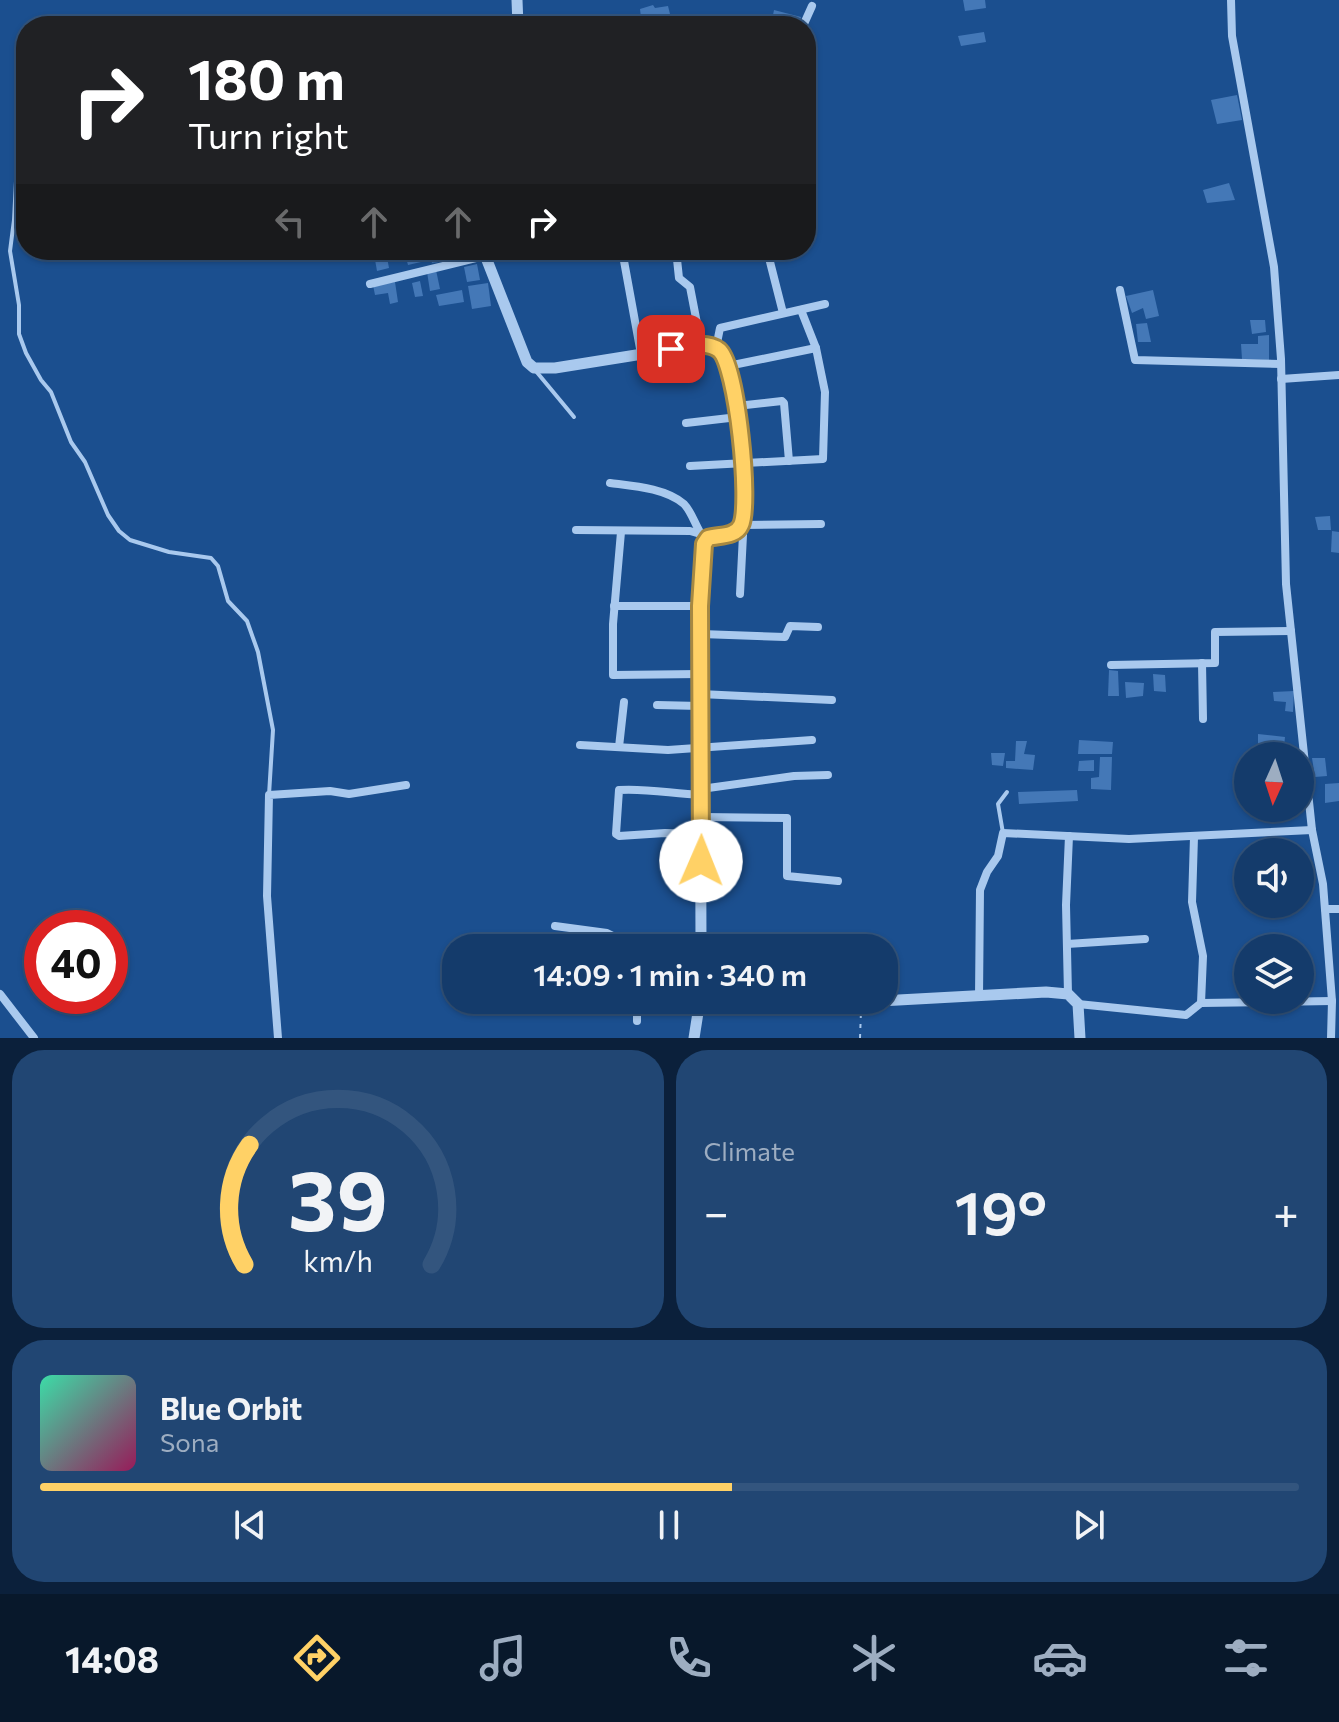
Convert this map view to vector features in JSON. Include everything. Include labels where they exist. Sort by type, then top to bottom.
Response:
[{"type":"street","points":[[1231,0],[1230,27],[1274,267],[1281,364],[1286,584],[1312,830],[1325,909],[1332,1001],[1331,1038]]},
{"type":"street","points":[[808,16],[812,6]]},
{"type":"street","points":[[370,284],[458,260]]},
{"type":"street","points":[[487,260],[527,362],[534,368],[555,368],[701,344],[716,348],[723,355],[738,411],[742,463],[744,508],[740,594]]},
{"type":"street","points":[[624,260],[641,354]]},
{"type":"street","points":[[677,260],[679,278],[690,287],[701,344]]},
{"type":"street","points":[[770,260],[783,313]]},
{"type":"street","points":[[1120,290],[1135,360],[1281,364]]},
{"type":"street","points":[[716,348],[720,328],[825,304]]},
{"type":"street","points":[[690,466],[823,459],[825,392],[816,348],[801,310]]},
{"type":"street","points":[[728,366],[816,348]]},
{"type":"street","points":[[1281,379],[1339,375]]},
{"type":"street","points":[[686,423],[782,401],[789,461]]},
{"type":"street","points":[[610,483],[642,487],[672,498],[685,505],[705,534],[700,606],[701,934]]},
{"type":"street","points":[[576,530],[705,534],[733,533],[741,526],[821,524]]},
{"type":"street","points":[[621,532],[614,606],[613,675],[700,674]]},
{"type":"street","points":[[614,606],[700,606]]},
{"type":"street","points":[[701,634],[786,637],[790,626],[818,627]]},
{"type":"street","points":[[1111,665],[1215,663],[1215,632],[1291,631]]},
{"type":"street","points":[[1202,663],[1203,719]]},
{"type":"street","points":[[657,705],[700,700],[832,700]]},
{"type":"street","points":[[619,747],[624,702]]},
{"type":"street","points":[[580,745],[668,750],[812,740]]},
{"type":"street","points":[[701,834],[619,836],[616,834],[619,790],[658,790],[667,794],[701,792],[794,776],[828,775]]},
{"type":"street","points":[[278,1038],[267,896],[270,795],[330,791],[349,794],[406,785]]},
{"type":"street","points":[[702,817],[787,818],[787,876],[838,881]]},
{"type":"street","points":[[979,997],[980,890],[998,856],[1003,833],[1194,837],[1312,830]]},
{"type":"street","points":[[1068,994],[1069,836]]},
{"type":"street","points":[[1194,837],[1192,902],[1203,956],[1201,1003]]},
{"type":"street","points":[[1325,909],[1339,909]]},
{"type":"street","points":[[555,926],[609,934]]},
{"type":"street","points":[[1067,944],[1145,939]]},
{"type":"street","points":[[898,1000],[1046,992],[1068,994],[1078,1004],[1186,1015],[1201,1003],[1332,1001]]},
{"type":"street","points":[[0,994],[34,1038]]},
{"type":"street","points":[[1078,1004],[1080,1038]]},
{"type":"street","points":[[637,1014],[637,1021]]},
{"type":"street","points":[[694,1038],[698,1014]]},
{"type":"lane","points":[[16,181],[10,251],[19,305],[20,340],[41,380],[51,392],[71,442],[85,462],[108,515],[119,531],[130,540],[169,552],[211,558],[218,566],[228,601],[247,621],[258,652],[273,730],[270,795]]},
{"type":"lane","points":[[534,368],[574,417]]},
{"type":"lane","points":[[1003,833],[998,804],[1007,792]]},
{"type":"path","points":[[857,1014],[860,1038]]},
{"type":"building","points":[[963,0],[985,0],[986,8],[965,11]]},
{"type":"building","points":[[653,5],[655,8],[668,6],[670,16],[641,16],[640,9]]},
{"type":"building","points":[[774,10],[797,16],[773,16]]},
{"type":"building","points":[[984,32],[986,42],[961,46],[958,36]]},
{"type":"building","points":[[1237,95],[1242,120],[1217,124],[1211,100]]},
{"type":"building","points":[[1229,183],[1235,200],[1207,203],[1203,190]]},
{"type":"building","points":[[375,260],[388,260],[389,268],[377,271]]},
{"type":"building","points":[[407,260],[421,260],[421,262],[408,265]]},
{"type":"building","points":[[477,264],[480,280],[467,282],[464,267]]},
{"type":"building","points":[[436,270],[440,289],[430,291],[427,272]]},
{"type":"building","points":[[420,281],[423,296],[415,297],[412,283]]},
{"type":"building","points":[[395,282],[398,302],[390,304],[388,293],[375,295],[373,285]]},
{"type":"building","points":[[488,283],[491,306],[472,309],[468,286]]},
{"type":"building","points":[[462,290],[464,302],[439,306],[436,295]]},
{"type":"building","points":[[1153,290],[1159,316],[1146,319],[1143,308],[1132,313],[1126,296]]},
{"type":"building","points":[[1250,320],[1265,320],[1266,332],[1252,334]]},
{"type":"building","points":[[1147,323],[1151,342],[1138,342],[1136,324]]},
{"type":"building","points":[[1269,335],[1269,360],[1242,359],[1241,344],[1258,344],[1258,336]]},
{"type":"building","points":[[1330,516],[1331,530],[1318,530],[1315,517]]},
{"type":"building","points":[[1332,531],[1339,532],[1339,553],[1331,552]]},
{"type":"building","points":[[1109,670],[1118,671],[1119,696],[1108,696]]},
{"type":"building","points":[[1153,674],[1165,675],[1166,692],[1154,691]]},
{"type":"building","points":[[1125,682],[1144,683],[1143,696],[1126,698]]},
{"type":"building","points":[[1294,691],[1293,712],[1285,711],[1286,702],[1274,701],[1273,692]]},
{"type":"building","points":[[1258,734],[1285,737],[1284,742],[1258,742]]},
{"type":"building","points":[[1079,740],[1113,742],[1112,754],[1078,754]]},
{"type":"building","points":[[1016,741],[1027,741],[1024,754],[1035,755],[1033,770],[1006,768],[1006,761],[1015,761]]},
{"type":"building","points":[[991,753],[1005,753],[1003,766],[992,765]]},
{"type":"building","points":[[1100,757],[1112,757],[1111,790],[1091,789],[1091,778],[1099,777]]},
{"type":"building","points":[[1314,758],[1325,758],[1327,776],[1315,777]]},
{"type":"building","points":[[1094,760],[1094,771],[1078,771],[1079,761]]},
{"type":"building","points":[[1339,783],[1339,801],[1325,803],[1325,784]]},
{"type":"building","points":[[1077,790],[1078,801],[1019,804],[1018,792]]},
{"type":"route","points":[[671,349],[705,344],[722,352],[731,373],[737,406],[742,463],[742,525],[733,533],[708,538],[704,544],[700,606],[701,861]]}]
